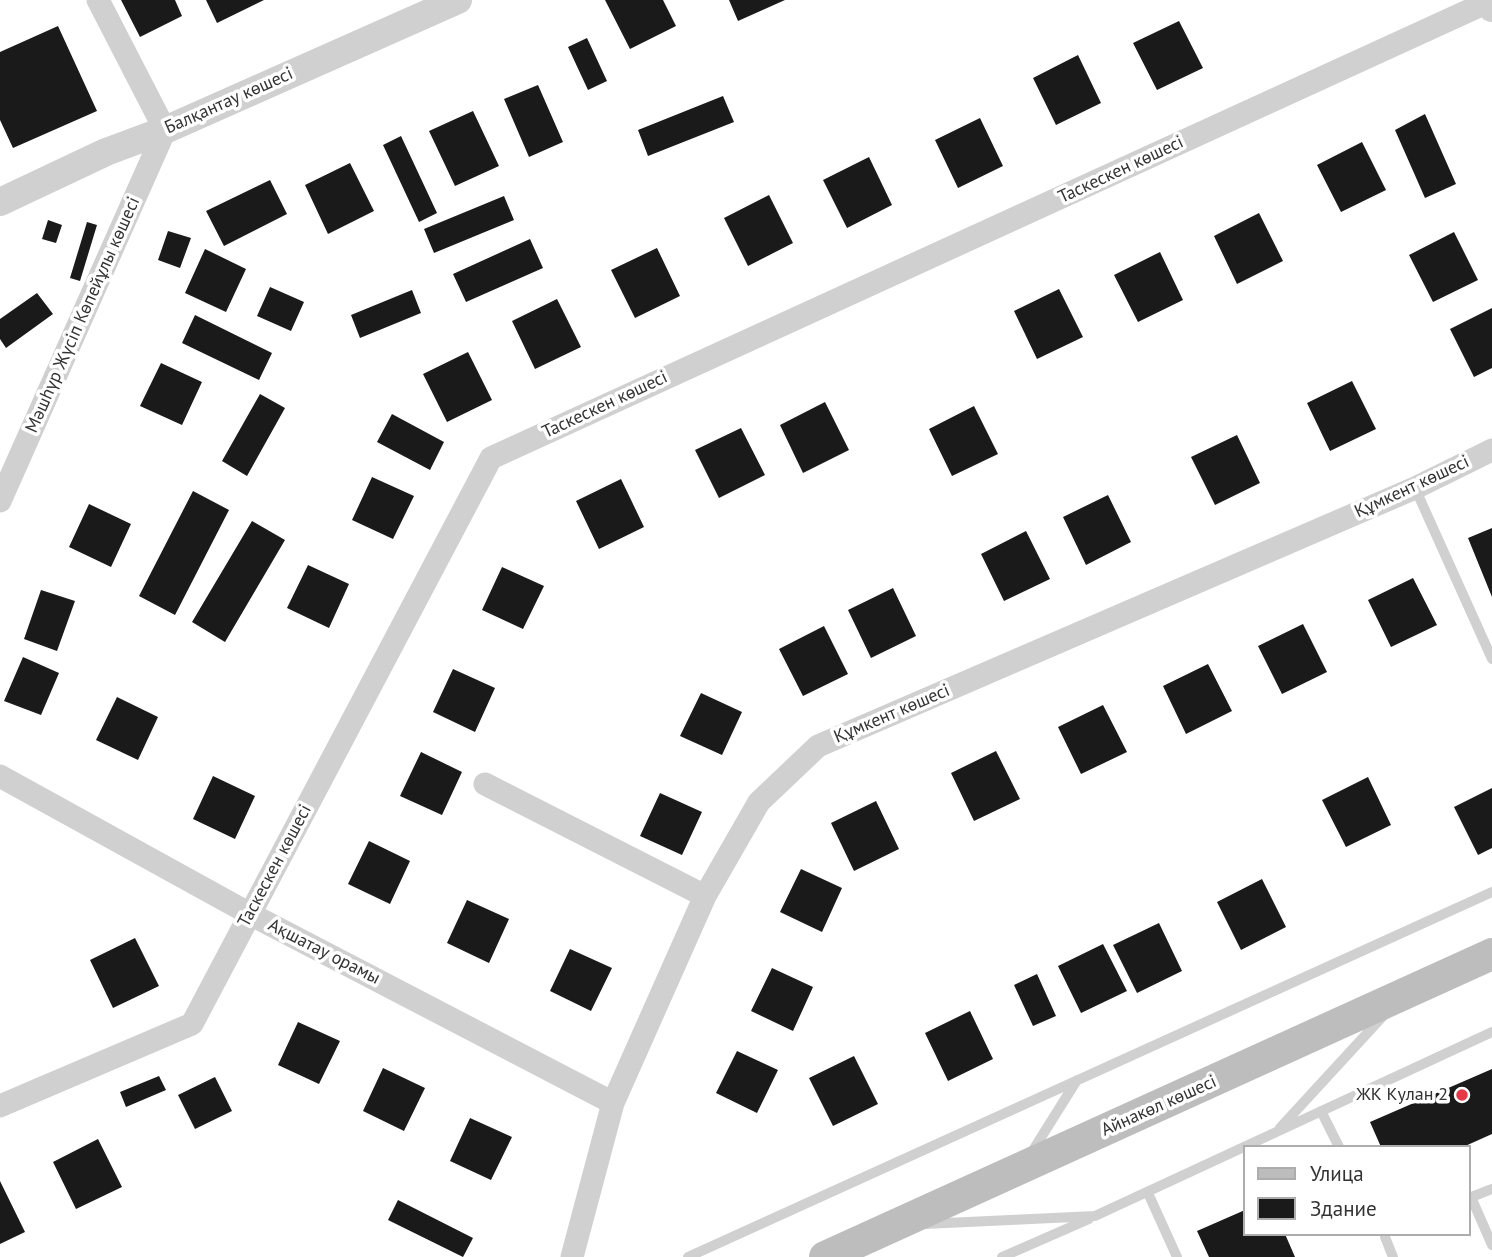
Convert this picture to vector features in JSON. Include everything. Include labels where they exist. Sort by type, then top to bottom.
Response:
[{"type":"main road","name":"Айнакөл көшесі","points":[[825,1257],[1492,954]]},
{"type":"street","points":[[98,0],[165,130]]},
{"type":"street","name":"Балқантау көшесі","points":[[0,202],[106,152],[165,130],[458,0]]},
{"type":"street","name":"Таскескен көшесі","points":[[0,1106],[192,1024],[491,458],[1490,2]]},
{"type":"street","name":"Мәшһүр Жүсіп Көпейұлы көшесі","points":[[0,501],[165,130]]},
{"type":"street","name":"Құмкент көшесі","points":[[572,1257],[613,1103],[705,895],[759,802],[818,746],[1415,488],[1492,450]]},
{"type":"street","name":"Ақшатау орамы","points":[[0,776],[250,914],[613,1103]]},
{"type":"street","points":[[485,784],[705,895]]},
{"type":"lane","points":[[1415,488],[1492,659]]},
{"type":"lane","points":[[688,1257],[1492,892]]},
{"type":"lane","points":[[1276,1132],[1402,995]]},
{"type":"lane","points":[[1249,1145],[1492,1032]]},
{"type":"lane","points":[[1023,1167],[1076,1080]]},
{"type":"lane","points":[[1321,1111],[1338,1145]]},
{"type":"lane","points":[[1002,1257],[1149,1193],[1244,1147]]},
{"type":"lane","points":[[1471,1198],[1492,1189]]},
{"type":"lane","points":[[1149,1193],[1177,1257]]},
{"type":"lane","points":[[1471,1200],[1492,1245]]},
{"type":"lane","points":[[894,1226],[1095,1216]]},
{"type":"lane","points":[[1386,1236],[1393,1257]]},
{"type":"building","points":[[121,0],[175,0],[182,16],[140,37]]},
{"type":"building","points":[[206,0],[264,0],[217,23]]},
{"type":"building","points":[[605,0],[663,0],[676,26],[630,49]]},
{"type":"building","points":[[729,0],[785,0],[738,21]]},
{"type":"building","points":[[1179,21],[1203,68],[1157,90],[1133,43]]},
{"type":"building","points":[[58,26],[97,111],[13,148],[0,120],[0,52]]},
{"type":"building","points":[[587,38],[607,81],[588,90],[568,47]]},
{"type":"building","points":[[1078,55],[1101,103],[1056,125],[1033,78]]},
{"type":"building","points":[[538,85],[563,142],[529,157],[504,99]]},
{"type":"building","points":[[723,96],[734,122],[648,156],[638,130]]},
{"type":"building","points":[[473,111],[499,166],[455,186],[429,131]]},
{"type":"building","points":[[1425,114],[1456,184],[1425,198],[1395,130]]},
{"type":"building","points":[[980,118],[1003,166],[958,188],[935,140]]},
{"type":"building","points":[[401,136],[437,213],[419,222],[383,145]]},
{"type":"building","points":[[1362,142],[1386,190],[1341,212],[1317,165]]},
{"type":"building","points":[[869,157],[892,205],[847,228],[823,180]]},
{"type":"building","points":[[350,163],[374,211],[328,234],[305,185]]},
{"type":"building","points":[[270,180],[287,214],[224,246],[206,211]]},
{"type":"building","points":[[769,195],[793,243],[748,266],[724,218]]},
{"type":"building","points":[[504,196],[514,220],[434,253],[424,229]]},
{"type":"building","points":[[1259,213],[1283,261],[1237,284],[1214,236]]},
{"type":"building","points":[[48,220],[62,225],[56,243],[42,239]]},
{"type":"building","points":[[87,222],[97,225],[80,281],[70,278]]},
{"type":"building","points":[[168,231],[191,238],[180,268],[158,260]]},
{"type":"building","points":[[1454,232],[1478,280],[1433,302],[1409,255]]},
{"type":"building","points":[[530,239],[543,268],[466,302],[453,274]]},
{"type":"building","points":[[657,248],[680,296],[635,318],[611,270]]},
{"type":"building","points":[[205,249],[246,269],[226,312],[185,293]]},
{"type":"building","points":[[1160,252],[1183,300],[1138,322],[1114,275]]},
{"type":"building","points":[[270,287],[304,302],[291,331],[257,316]]},
{"type":"building","points":[[1059,289],[1083,337],[1037,359],[1014,311]]},
{"type":"building","points":[[412,290],[421,313],[360,338],[351,315]]},
{"type":"building","points":[[37,293],[53,314],[6,348],[0,339],[0,319]]},
{"type":"building","points":[[557,299],[581,347],[535,369],[512,321]]},
{"type":"building","points":[[1492,308],[1492,368],[1474,377],[1450,329]]},
{"type":"building","points":[[195,315],[272,353],[259,380],[182,343]]},
{"type":"building","points":[[468,352],[492,400],[447,422],[423,374]]},
{"type":"building","points":[[161,363],[202,382],[182,425],[140,406]]},
{"type":"building","points":[[1352,381],[1376,429],[1330,451],[1307,403]]},
{"type":"building","points":[[260,394],[285,408],[247,476],[222,461]]},
{"type":"building","points":[[825,402],[849,450],[803,473],[780,425]]},
{"type":"building","points":[[974,406],[998,454],[952,476],[929,429]]},
{"type":"building","points":[[392,414],[444,442],[430,470],[377,442]]},
{"type":"building","points":[[741,428],[765,475],[719,498],[695,450]]},
{"type":"building","points":[[1237,435],[1260,483],[1215,505],[1191,457]]},
{"type":"building","points":[[372,477],[414,496],[393,539],[352,520]]},
{"type":"building","points":[[621,479],[644,527],[599,549],[576,501]]},
{"type":"building","points":[[193,491],[229,510],[175,615],[139,596]]},
{"type":"building","points":[[1108,495],[1131,542],[1086,565],[1063,517]]},
{"type":"building","points":[[89,504],[131,524],[111,567],[69,547]]},
{"type":"building","points":[[252,521],[285,540],[225,642],[192,622]]},
{"type":"building","points":[[1492,528],[1492,597],[1468,538]]},
{"type":"building","points":[[1026,531],[1050,579],[1004,601],[981,554]]},
{"type":"building","points":[[308,565],[349,584],[329,628],[287,608]]},
{"type":"building","points":[[502,567],[544,586],[523,629],[482,610]]},
{"type":"building","points":[[1413,578],[1437,625],[1391,647],[1368,600]]},
{"type":"building","points":[[893,588],[916,636],[871,658],[848,610]]},
{"type":"building","points":[[41,590],[75,601],[57,651],[24,639]]},
{"type":"building","points":[[1303,624],[1327,672],[1282,694],[1258,646]]},
{"type":"building","points":[[824,626],[848,674],[803,696],[779,649]]},
{"type":"building","points":[[23,657],[59,673],[41,715],[4,701]]},
{"type":"building","points":[[1208,664],[1232,711],[1186,734],[1163,686]]},
{"type":"building","points":[[453,669],[495,688],[475,732],[433,712]]},
{"type":"building","points":[[701,693],[742,712],[722,755],[680,736]]},
{"type":"building","points":[[117,697],[158,717],[138,760],[96,740]]},
{"type":"building","points":[[1103,705],[1127,752],[1081,774],[1058,727]]},
{"type":"building","points":[[996,751],[1020,799],[974,821],[951,773]]},
{"type":"building","points":[[421,752],[462,772],[442,815],[400,796]]},
{"type":"building","points":[[213,776],[255,796],[235,839],[193,819]]},
{"type":"building","points":[[1368,777],[1391,825],[1346,847],[1322,800]]},
{"type":"building","points":[[1492,788],[1492,848],[1478,855],[1454,807]]},
{"type":"building","points":[[660,793],[702,812],[682,855],[640,836]]},
{"type":"building","points":[[876,801],[899,849],[854,871],[831,823]]},
{"type":"building","points":[[369,841],[410,861],[390,904],[348,884]]},
{"type":"building","points":[[801,869],[842,888],[822,932],[780,912]]},
{"type":"building","points":[[1262,879],[1286,927],[1241,950],[1217,902]]},
{"type":"building","points":[[467,900],[509,919],[489,963],[447,943]]},
{"type":"building","points":[[1159,923],[1182,971],[1137,993],[1113,945]]},
{"type":"building","points":[[135,938],[159,986],[113,1008],[90,960]]},
{"type":"building","points":[[1103,944],[1127,991],[1081,1013],[1058,966]]},
{"type":"building","points":[[570,949],[612,968],[591,1011],[550,991]]},
{"type":"building","points":[[772,968],[813,987],[793,1031],[751,1011]]},
{"type":"building","points":[[1037,974],[1056,1016],[1033,1026],[1014,985]]},
{"type":"building","points":[[970,1011],[993,1059],[948,1081],[925,1033]]},
{"type":"building","points":[[298,1022],[340,1041],[319,1084],[278,1065]]},
{"type":"building","points":[[737,1051],[778,1070],[757,1113],[716,1093]]},
{"type":"building","points":[[854,1056],[878,1104],[833,1126],[809,1078]]},
{"type":"building","points":[[383,1068],[425,1088],[404,1131],[363,1111]]},
{"type":"building","name":"ЖК Кулан 2","points":[[1492,1069],[1492,1134],[1467,1145],[1380,1145],[1370,1122]]},
{"type":"building","points":[[159,1076],[166,1090],[126,1107],[120,1092]]},
{"type":"building","points":[[215,1077],[232,1111],[195,1129],[178,1095]]},
{"type":"building","points":[[470,1118],[512,1137],[491,1180],[450,1161]]},
{"type":"building","points":[[98,1139],[122,1187],[76,1209],[53,1162]]},
{"type":"building","points":[[0,1181],[25,1232],[0,1244]]},
{"type":"building","points":[[398,1200],[473,1238],[463,1257],[388,1220]]},
{"type":"building","points":[[1244,1210],[1244,1236],[1286,1236],[1295,1257],[1209,1257],[1197,1231]]},
{"type":"place","name":"ЖК Кулан 2","points":[[1462,1095]]}]
